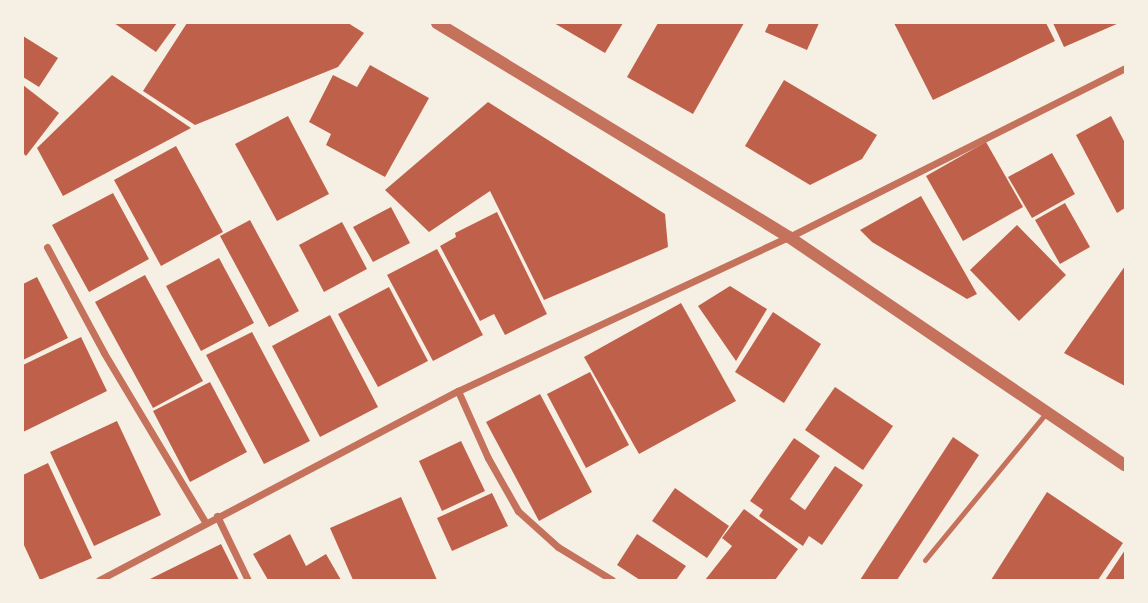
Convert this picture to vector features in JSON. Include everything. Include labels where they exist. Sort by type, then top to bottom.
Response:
[{"type":"street","points":[[437,23],[789,237],[1125,466]]},
{"type":"street","points":[[99,580],[458,391],[789,237],[1125,68]]},
{"type":"street","points":[[47,247],[104,353],[205,522]]},
{"type":"street","points":[[458,391],[488,458],[518,511],[558,547],[612,580]]},
{"type":"street","points":[[217,516],[248,580]]},
{"type":"lane","points":[[925,560],[1046,413]]},
{"type":"building","points":[[114,23],[177,23],[156,52]]},
{"type":"building","points":[[187,23],[348,23],[364,33],[338,67],[195,125],[143,91]]},
{"type":"building","points":[[554,23],[623,23],[605,53]]},
{"type":"building","points":[[658,23],[744,23],[693,114],[627,77]]},
{"type":"building","points":[[769,23],[819,23],[807,50],[765,32]]},
{"type":"building","points":[[894,23],[1046,23],[1055,41],[933,100]]},
{"type":"building","points":[[1053,23],[1119,23],[1064,47]]},
{"type":"building","points":[[23,36],[58,58],[39,87],[23,77]]},
{"type":"building","points":[[370,65],[429,98],[385,177],[326,145],[331,134],[309,122],[333,75],[357,87]]},
{"type":"building","points":[[112,75],[191,128],[63,196],[37,148]]},
{"type":"building","points":[[784,80],[877,135],[862,159],[810,185],[745,146]]},
{"type":"building","points":[[23,85],[59,113],[26,156],[23,153]]},
{"type":"building","points":[[488,102],[665,214],[668,247],[544,300],[490,191],[429,232],[385,190]]},
{"type":"building","points":[[288,116],[329,194],[277,221],[235,144]]},
{"type":"building","points":[[1111,116],[1125,143],[1125,208],[1117,213],[1076,135]]},
{"type":"building","points":[[986,142],[1023,207],[963,241],[926,176]]},
{"type":"building","points":[[176,146],[223,232],[161,266],[114,180]]},
{"type":"building","points":[[1052,153],[1075,194],[1032,218],[1008,177]]},
{"type":"building","points":[[113,193],[149,259],[89,292],[52,225]]},
{"type":"building","points":[[921,196],[977,294],[967,299],[872,242],[860,230]]},
{"type":"building","points":[[1065,203],[1090,247],[1060,264],[1035,220]]},
{"type":"building","points":[[391,207],[410,243],[373,262],[353,227]]},
{"type":"building","points":[[497,212],[547,314],[505,335],[494,314],[480,321],[440,246],[456,237],[455,233]]},
{"type":"building","points":[[250,220],[299,311],[269,327],[220,236]]},
{"type":"building","points":[[342,222],[367,269],[324,292],[299,245]]},
{"type":"building","points":[[1017,225],[1066,275],[1019,321],[970,270]]},
{"type":"building","points":[[437,249],[483,335],[433,361],[387,275]]},
{"type":"building","points":[[219,258],[254,323],[201,351],[166,286]]},
{"type":"building","points":[[1125,266],[1125,386],[1064,353]]},
{"type":"building","points":[[145,275],[203,381],[153,408],[95,302]]},
{"type":"building","points":[[37,277],[68,338],[23,360],[23,284]]},
{"type":"building","points":[[730,286],[767,309],[736,361],[698,306]]},
{"type":"building","points":[[389,287],[428,361],[378,387],[338,314]]},
{"type":"building","points":[[681,303],[736,401],[639,454],[584,357]]},
{"type":"building","points":[[773,312],[821,344],[784,403],[735,372]]},
{"type":"building","points":[[330,315],[378,407],[320,437],[272,346]]},
{"type":"building","points":[[252,332],[310,441],[264,464],[206,355]]},
{"type":"building","points":[[81,337],[107,391],[23,432],[23,365]]},
{"type":"building","points":[[590,372],[629,445],[586,468],[547,394]]},
{"type":"building","points":[[210,382],[247,452],[190,482],[153,411]]},
{"type":"building","points":[[835,387],[893,426],[863,470],[805,430]]},
{"type":"building","points":[[540,394],[592,492],[539,521],[486,422]]},
{"type":"building","points":[[117,421],[161,515],[94,546],[50,452]]},
{"type":"building","points":[[953,437],[979,455],[897,580],[860,580]]},
{"type":"building","points":[[794,438],[820,456],[790,499],[805,510],[835,466],[863,485],[822,545],[809,536],[803,546],[759,516],[763,510],[750,501]]},
{"type":"building","points":[[461,441],[485,491],[442,511],[419,461]]},
{"type":"building","points":[[48,463],[92,558],[40,580],[23,543],[23,475]]},
{"type":"building","points":[[675,488],[729,526],[707,558],[652,521]]},
{"type":"building","points":[[1047,492],[1123,543],[1098,580],[991,580]]},
{"type":"building","points":[[492,493],[508,526],[452,551],[437,518]]},
{"type":"building","points":[[401,497],[437,580],[353,580],[330,528]]},
{"type":"building","points":[[744,509],[798,549],[775,580],[705,580],[732,546],[722,538]]},
{"type":"building","points":[[290,534],[306,566],[326,554],[341,580],[268,580],[253,554]]},
{"type":"building","points":[[637,534],[686,566],[676,580],[640,580],[617,565]]},
{"type":"building","points":[[221,544],[239,580],[148,580]]},
{"type":"building","points":[[1125,550],[1125,580],[1105,580]]}]
